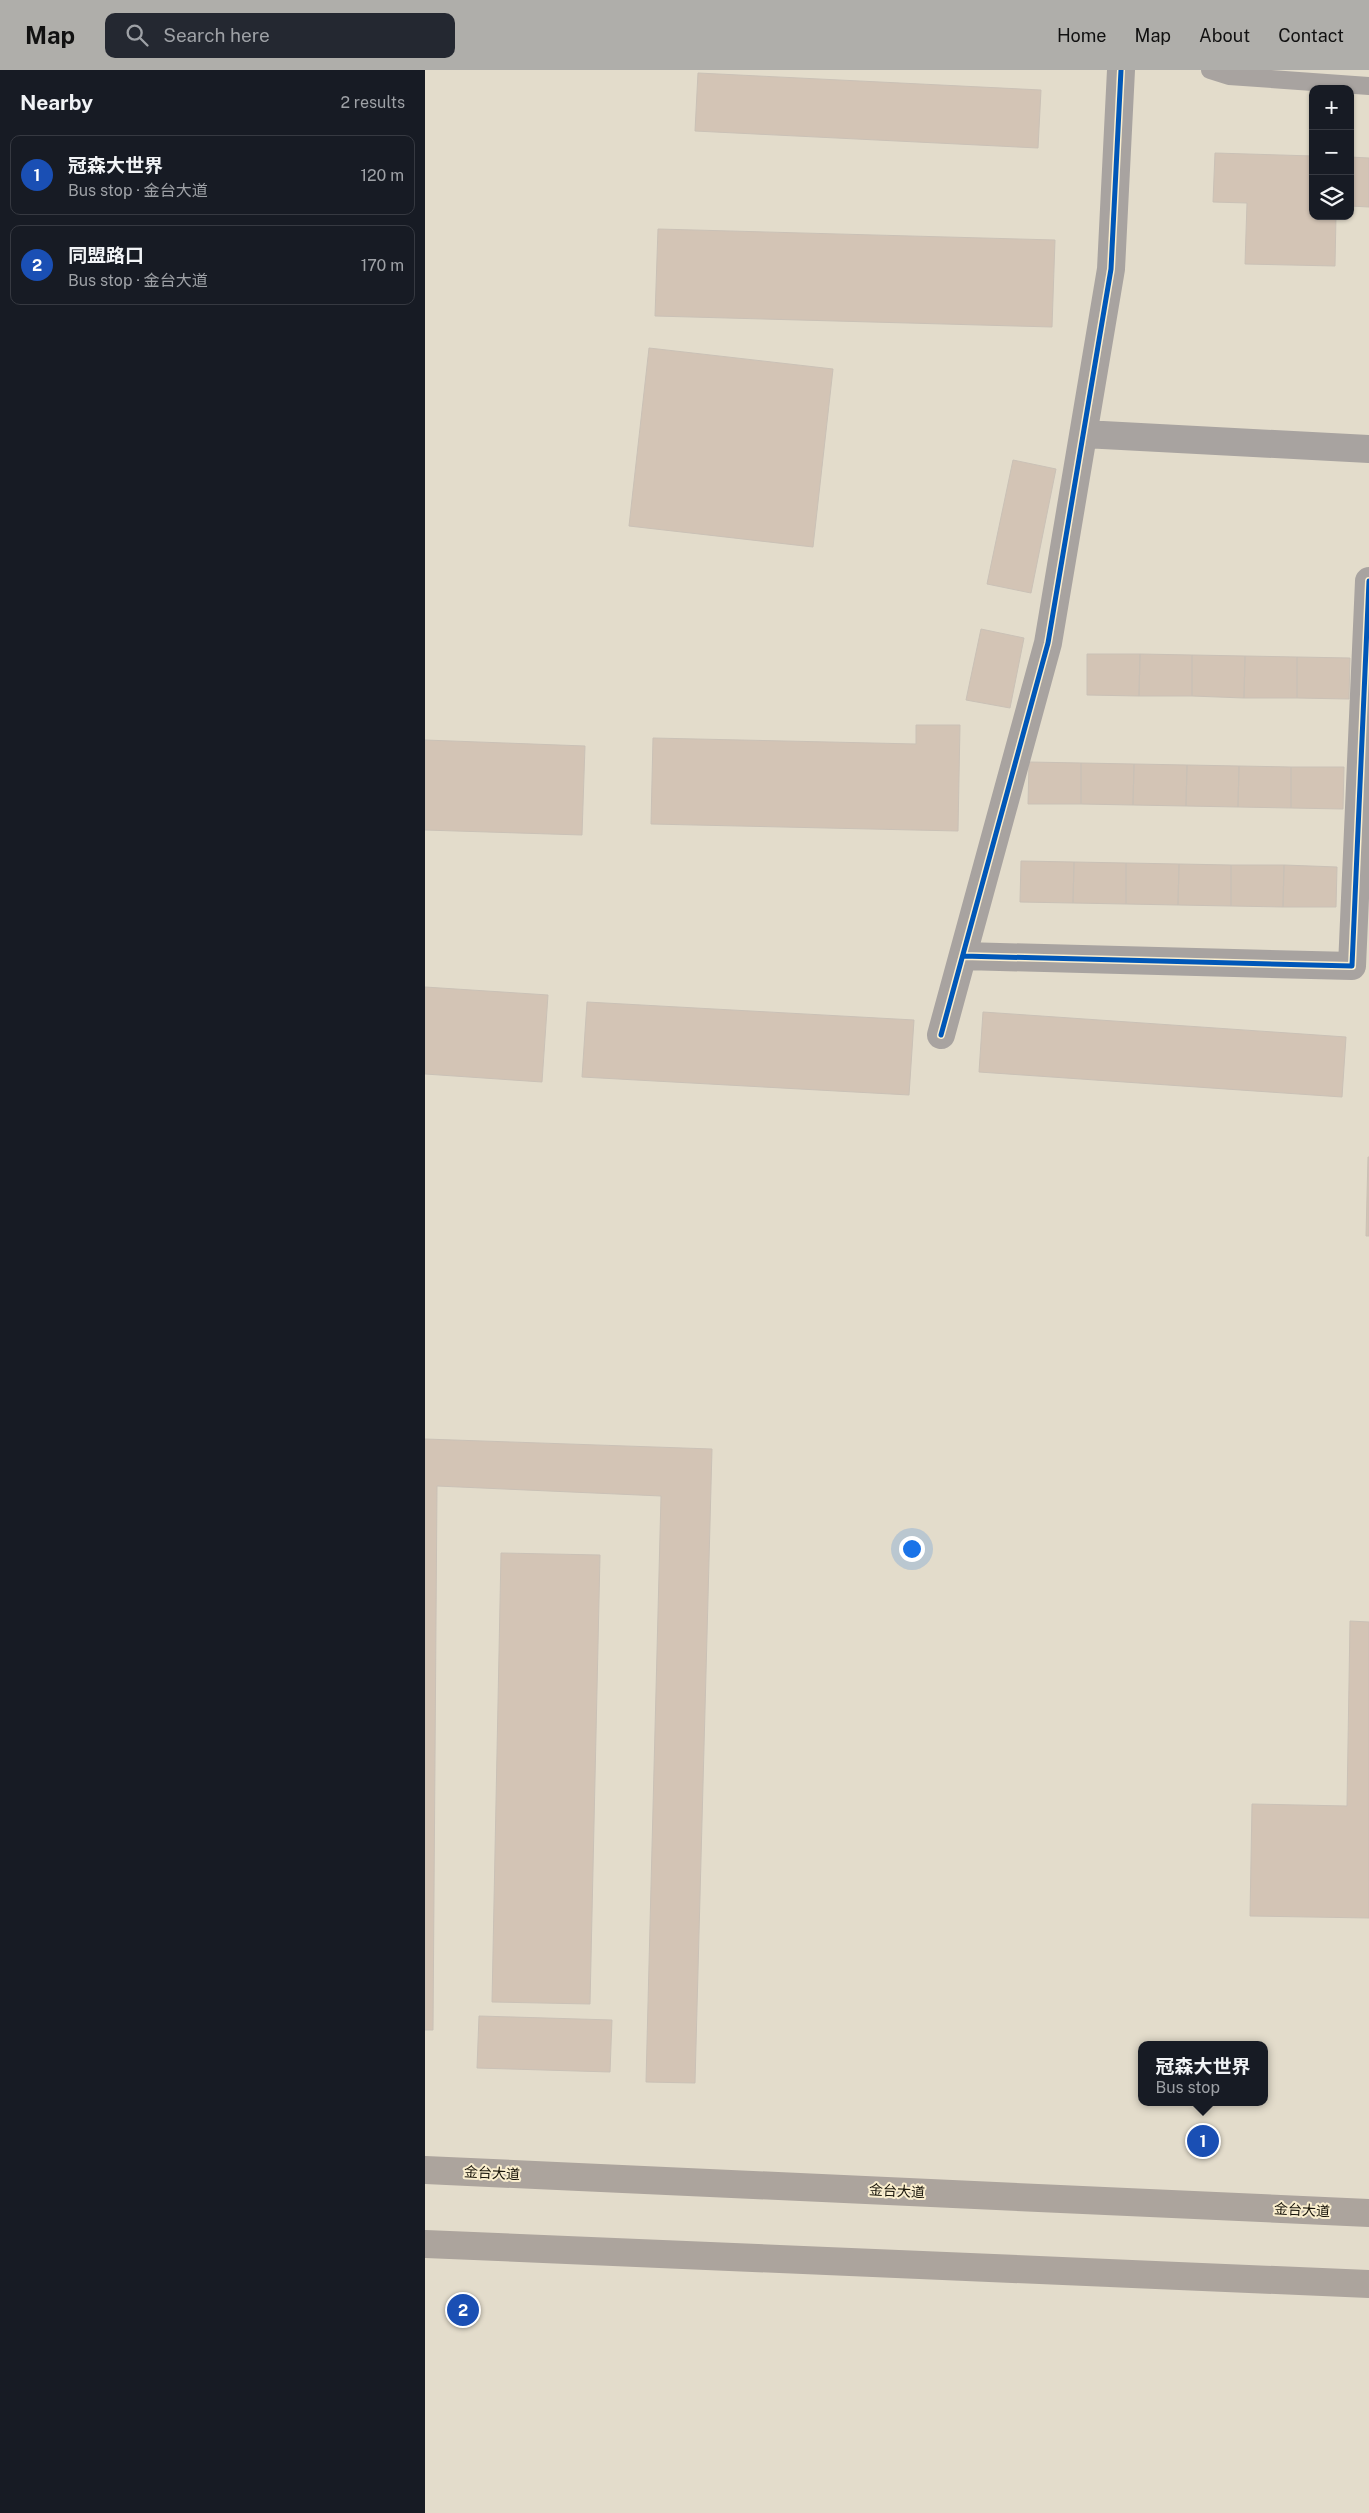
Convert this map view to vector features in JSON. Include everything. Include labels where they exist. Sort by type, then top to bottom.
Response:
[{"type":"main road","name":"金台大道","points":[[425,2170],[1369,2213]]},
{"type":"main road","points":[[425,2244],[1369,2284]]},
{"type":"street","points":[[941,1036],[1048,643],[1111,269],[1121,70]]},
{"type":"street","points":[[1084,434],[1369,449]]},
{"type":"street","points":[[963,956],[1352,966],[1369,581]]},
{"type":"lane","points":[[1209,70],[1229,76],[1369,86]]},
{"type":"building","points":[[698,73],[1041,90],[1038,148],[695,131]]},
{"type":"building","points":[[1215,153],[1309,156],[1309,220],[1336,220],[1335,266],[1245,264],[1247,203],[1213,202]]},
{"type":"building","points":[[1354,157],[1369,158],[1369,207],[1354,206]]},
{"type":"building","points":[[658,229],[1055,240],[1052,327],[655,316]]},
{"type":"building","points":[[649,348],[833,369],[813,547],[629,526]]},
{"type":"building","points":[[1013,460],[1056,469],[1031,593],[987,584]]},
{"type":"building","points":[[981,629],[1024,638],[1010,708],[966,700]]},
{"type":"building","points":[[1087,654],[1140,654],[1139,696],[1087,695]]},
{"type":"building","points":[[1140,654],[1192,655],[1192,696],[1139,696]]},
{"type":"building","points":[[1192,655],[1245,656],[1244,698],[1192,696]]},
{"type":"building","points":[[1245,656],[1297,657],[1297,698],[1244,698]]},
{"type":"building","points":[[1297,657],[1350,658],[1349,699],[1297,698]]},
{"type":"building","points":[[916,725],[960,725],[958,831],[651,824],[653,738],[916,744]]},
{"type":"building","points":[[425,740],[585,746],[582,835],[425,830]]},
{"type":"building","points":[[1029,762],[1081,763],[1081,804],[1028,804]]},
{"type":"building","points":[[1081,763],[1134,764],[1133,805],[1081,804]]},
{"type":"building","points":[[1134,764],[1187,765],[1186,806],[1133,805]]},
{"type":"building","points":[[1187,765],[1239,766],[1238,807],[1186,806]]},
{"type":"building","points":[[1239,766],[1291,767],[1291,808],[1238,807]]},
{"type":"building","points":[[1291,767],[1344,767],[1343,809],[1291,808]]},
{"type":"building","points":[[1021,861],[1074,862],[1073,903],[1020,902]]},
{"type":"building","points":[[1074,862],[1126,863],[1126,904],[1073,903]]},
{"type":"building","points":[[1126,863],[1179,864],[1178,905],[1126,904]]},
{"type":"building","points":[[1179,864],[1231,865],[1231,906],[1178,905]]},
{"type":"building","points":[[1231,865],[1284,865],[1283,907],[1231,906]]},
{"type":"building","points":[[1284,865],[1337,867],[1336,907],[1283,907]]},
{"type":"building","points":[[425,987],[548,995],[542,1082],[425,1074]]},
{"type":"building","points":[[587,1002],[914,1020],[909,1095],[582,1077]]},
{"type":"building","points":[[983,1012],[1346,1037],[1342,1097],[979,1072]]},
{"type":"building","points":[[1368,1157],[1369,1236],[1366,1236]]},
{"type":"building","points":[[425,1439],[712,1449],[695,2083],[646,2082],[661,1496],[437,1486],[433,2030],[425,2030]]},
{"type":"building","points":[[501,1553],[600,1555],[590,2004],[492,2002]]},
{"type":"building","points":[[1350,1621],[1369,1622],[1369,1918],[1250,1916],[1252,1804],[1347,1806]]},
{"type":"building","points":[[479,2016],[612,2020],[610,2072],[477,2068]]},
{"type":"cycle path","points":[[941,1035],[1048,643],[1111,269],[1121,70]]},
{"type":"cycle path","points":[[963,956],[1352,966],[1369,581]]},
{"type":"place","name":"冠森大世界","points":[[1203,2141]]},
{"type":"place","name":"同盟路口","points":[[463,2310]]}]
